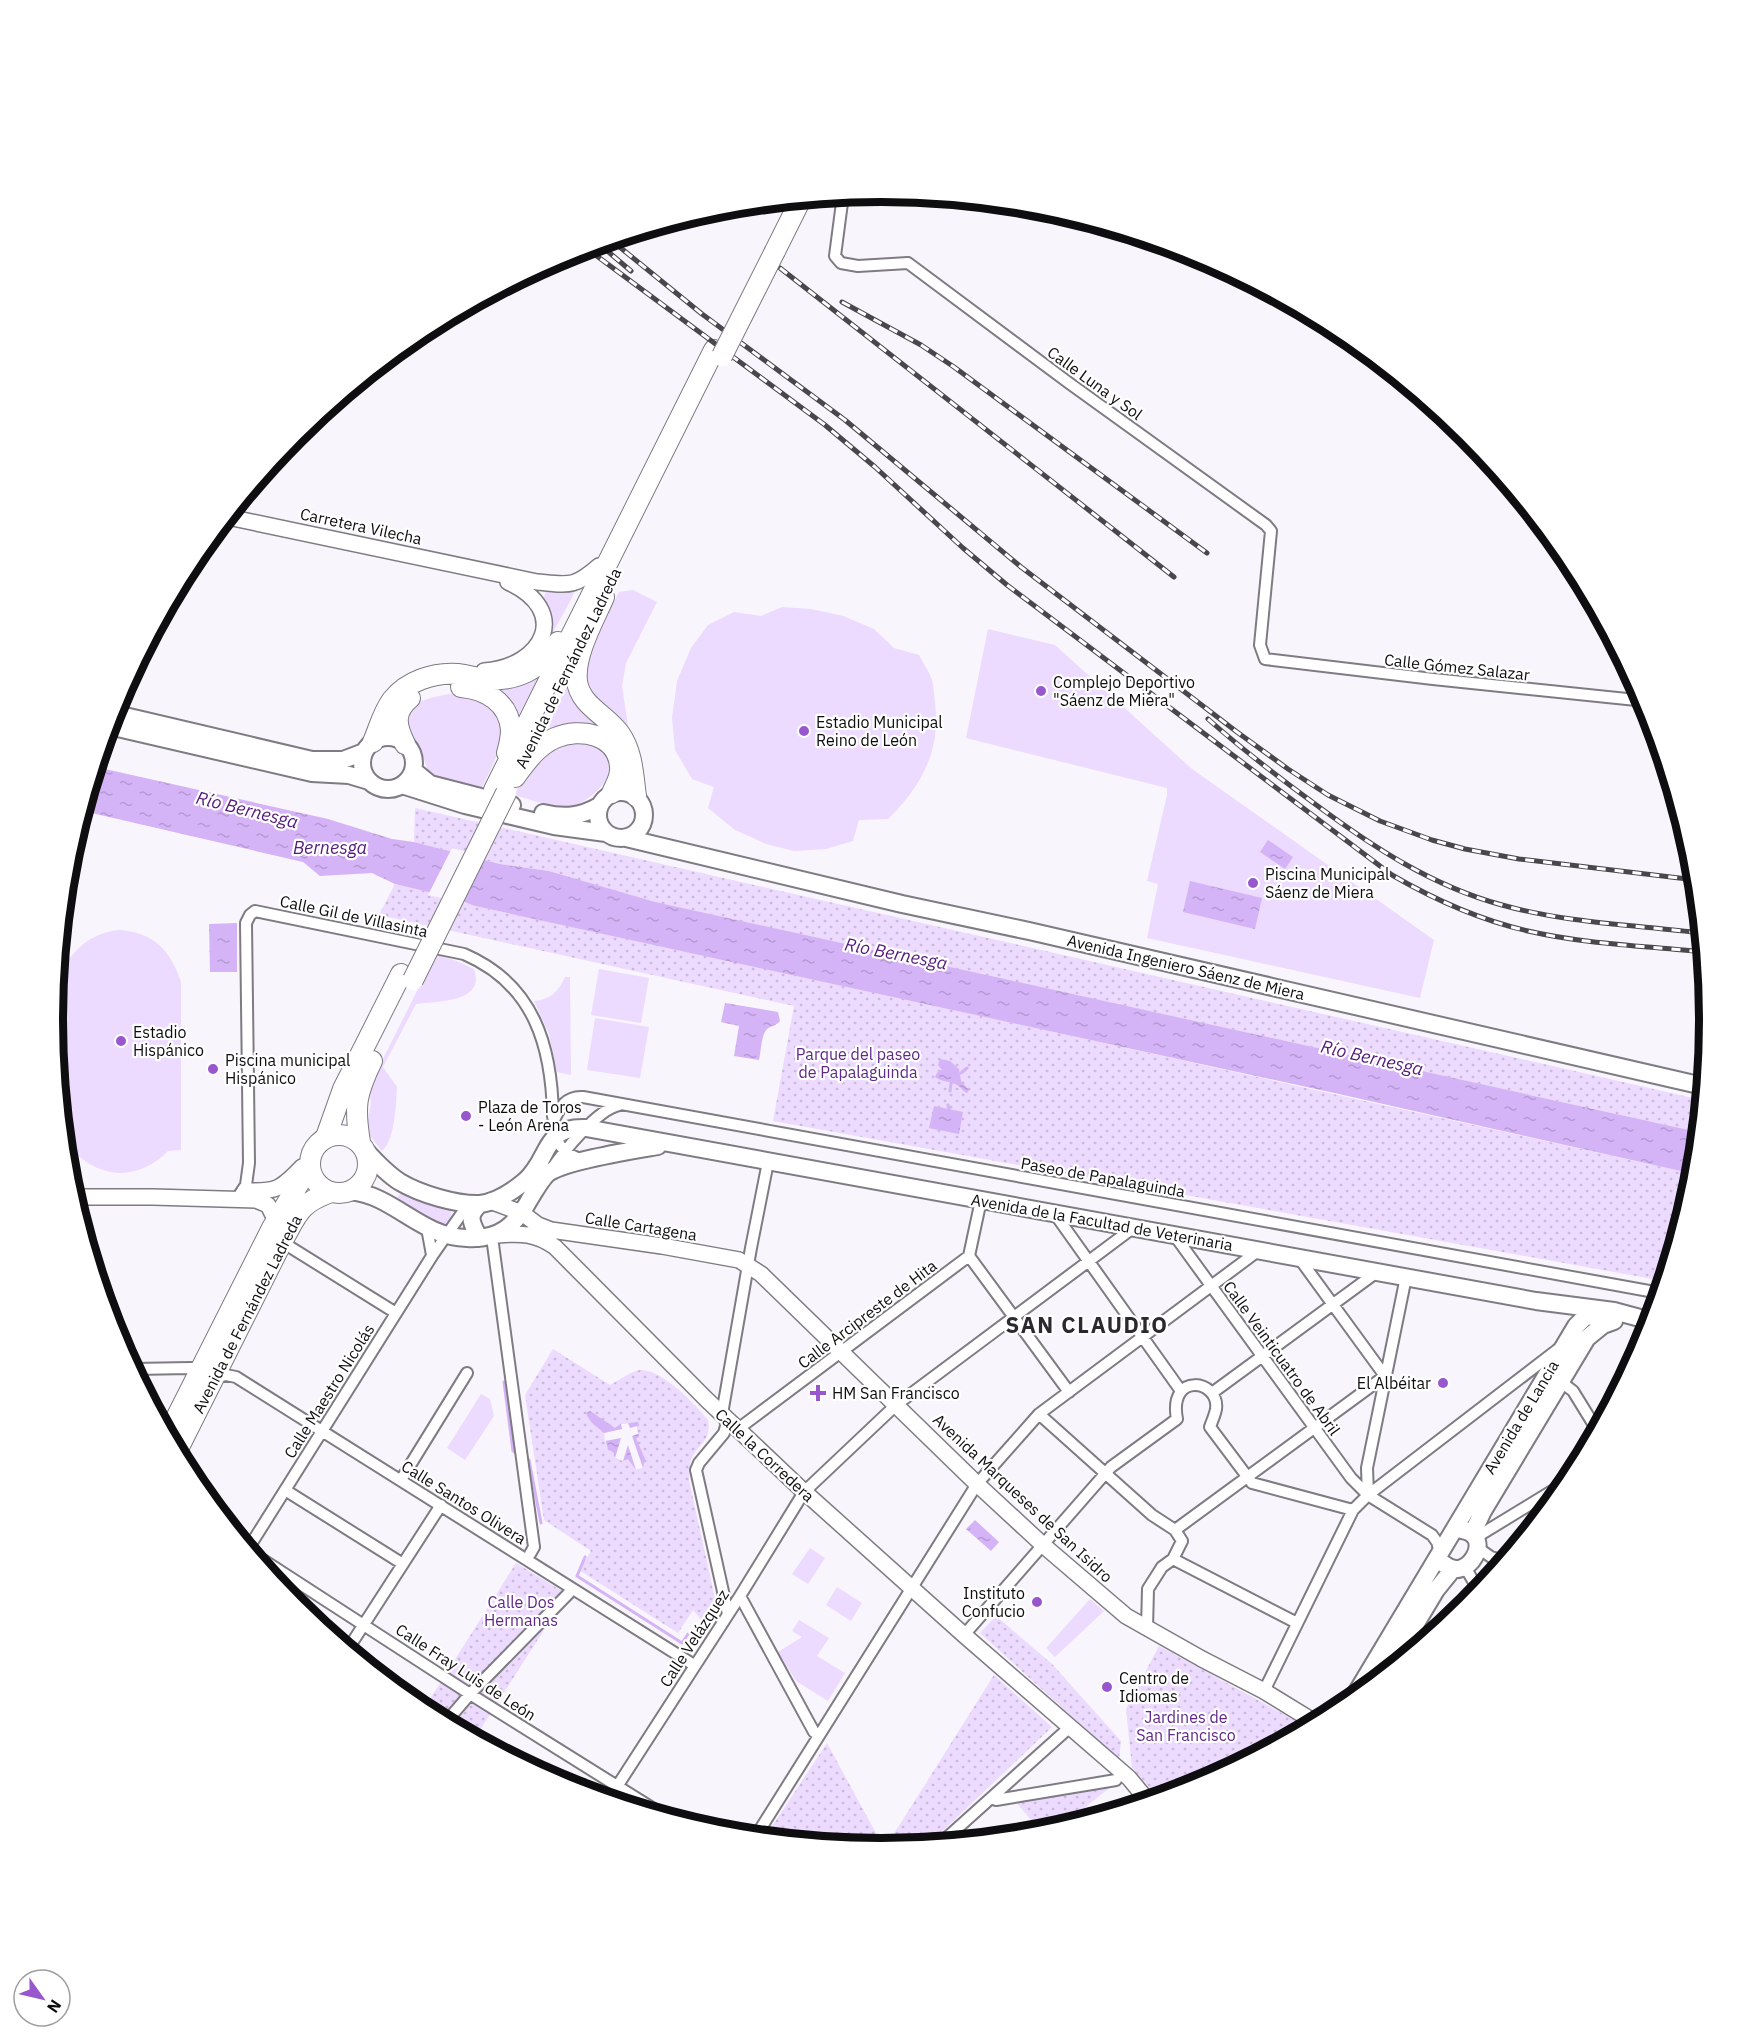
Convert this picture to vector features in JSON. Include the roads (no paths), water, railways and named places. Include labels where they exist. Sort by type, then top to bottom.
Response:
[{"type":"highway","name":"Avenida de Fernández Ladreda","points":[[326,1137],[343,1089],[407,977],[505,783],[607,569],[771,248],[796,207]]},
{"type":"highway","name":"Avenida de Fernández Ladreda","points":[[771,248],[786,208]]},
{"type":"highway","name":"Avenida de Fernández Ladreda","points":[[505,783],[655,467],[718,353]]},
{"type":"highway","points":[[636,796],[630,755],[625,742],[582,696],[577,681],[579,657],[607,569],[636,491],[655,467]]},
{"type":"highway","points":[[369,747],[387,709],[398,693],[425,678],[456,674],[492,679],[515,677],[533,670],[545,661],[555,648],[607,569]]},
{"type":"highway","points":[[405,744],[396,722],[400,707],[411,696],[439,687],[476,689],[494,698],[508,718],[511,730],[505,783]]},
{"type":"highway","points":[[505,783],[532,754],[554,738],[584,732],[607,742],[618,757],[621,768],[619,779],[605,800]]},
{"type":"highway","name":"Avenida de Fernández Ladreda","points":[[363,1147],[356,1116],[358,1095],[407,977]]},
{"type":"highway","points":[[343,1134],[363,1147],[369,1165],[359,1186],[340,1191],[316,1181],[310,1162],[318,1142],[326,1137],[343,1134]]},
{"type":"highway","name":"Avenida de Fernández Ladreda","points":[[181,1441],[207,1374],[276,1221],[310,1162]]},
{"type":"highway","name":"Avenida de Fernández Ladreda","points":[[172,1428],[207,1374],[304,1205],[311,1199],[340,1191]]},
{"type":"main road","name":"Carretera Vilecha","points":[[235,518],[486,572]]},
{"type":"main road","points":[[486,572],[537,582],[570,585],[607,569]]},
{"type":"main road","points":[[456,674],[502,669],[523,659],[539,642],[544,628],[544,617],[529,593],[486,572]]},
{"type":"main road","points":[[539,606],[545,587],[552,584]]},
{"type":"main road","points":[[117,728],[312,773],[349,775],[387,790],[402,785],[409,779],[413,770],[414,757],[405,744],[394,738],[382,738],[343,760],[312,760],[122,715]]},
{"type":"main road","points":[[369,747],[362,765],[369,781]]},
{"type":"main road","points":[[413,770],[430,784],[553,815],[572,817],[586,813],[605,800],[626,793],[636,796],[642,806],[644,818],[654,834],[669,849]]},
{"type":"main road","points":[[402,785],[465,805],[543,824],[575,830],[597,831],[618,838],[626,838],[637,832],[644,818]]},
{"type":"main road","points":[[605,800],[598,822],[606,833]]},
{"type":"main road","name":"Avenida Ingeniero Sáenz de Miera","points":[[626,838],[902,904],[1029,931],[1696,1084]]},
{"type":"main road","name":"Avenida de la Facultad de Veterinaria","points":[[554,1129],[562,1131],[586,1128],[1542,1303],[1572,1305],[1642,1320]]},
{"type":"main road","points":[[490,1237],[472,1224],[473,1210],[480,1203],[517,1187],[530,1175],[554,1129]]},
{"type":"main road","name":"Avenida de la Facultad de Veterinaria","points":[[490,1237],[526,1216],[548,1173],[587,1160],[668,1144]]},
{"type":"main road","points":[[363,1147],[382,1168],[402,1183],[440,1198],[480,1203]]},
{"type":"main road","points":[[153,1197],[260,1192],[281,1187],[310,1162]]},
{"type":"main road","name":"Calle la Corredera","points":[[340,1191],[369,1194],[383,1201],[427,1228],[438,1247],[521,1233],[534,1235],[555,1247],[729,1421],[804,1492],[1129,1778],[1143,1795]]},
{"type":"main road","points":[[83,1197],[153,1197],[263,1202],[268,1204],[276,1221]]},
{"type":"main road","name":"Calle Cartagena","points":[[480,1203],[526,1216],[538,1225],[564,1233],[695,1252],[739,1260],[748,1266]]},
{"type":"main road","name":"Avenida Marqueses de San Isidro","points":[[748,1266],[761,1274],[977,1484],[1043,1545],[1126,1616],[1308,1717]]},
{"type":"main road","points":[[1542,1303],[1565,1316],[1570,1322],[1574,1338],[1588,1329],[1585,1317],[1572,1305]]},
{"type":"main road","name":"Avenida de la Facultad de Veterinaria","points":[[1542,1303],[1585,1317],[1641,1322]]},
{"type":"main road","points":[[1585,1317],[1632,1316]]},
{"type":"main road","name":"Avenida de Lancia","points":[[1416,1638],[1436,1590],[1476,1554],[1475,1540],[1484,1511],[1574,1338],[1614,1321]]},
{"type":"main road","name":"Avenida de Lancia","points":[[1364,1679],[1451,1534],[1553,1379],[1574,1338]]},
{"type":"main road","points":[[1451,1534],[1462,1530],[1475,1540]]},
{"type":"main road","points":[[1440,1552],[1444,1564],[1459,1568]]},
{"type":"street","name":"Calle Luna y Sol","points":[[842,203],[835,256],[842,263],[858,266],[908,263],[1266,525],[1271,531],[1260,645],[1265,659]]},
{"type":"street","name":"Calle Gómez Salazar","points":[[1265,659],[1410,677],[1634,700]]},
{"type":"street","name":"Calle Gil de Villasinta","points":[[243,1191],[249,1163],[246,923],[255,911],[464,954],[491,968],[510,983],[525,1002],[539,1028],[553,1088],[554,1129]]},
{"type":"street","name":"Paseo de Papalaguinda","points":[[554,1129],[558,1110],[568,1099],[574,1097],[1653,1292]]},
{"type":"street","name":"Avenida de la Facultad de Veterinaria","points":[[548,1173],[602,1112],[612,1106],[622,1105]]},
{"type":"street","points":[[554,1129],[559,1145],[566,1152],[587,1160]]},
{"type":"street","points":[[728,1614],[696,1470],[699,1462],[724,1434],[729,1421],[748,1266],[768,1162]]},
{"type":"street","points":[[186,1198],[233,1197],[243,1191]]},
{"type":"street","points":[[981,1200],[969,1256],[1069,1392]]},
{"type":"street","name":"Calle Maestro Nicolás","points":[[254,1544],[438,1247],[480,1203]]},
{"type":"street","points":[[1055,1214],[1181,1391]]},
{"type":"street","name":"Calle Velázquez","points":[[613,1793],[804,1492],[896,1405],[1133,1228]]},
{"type":"street","points":[[555,1247],[564,1233]]},
{"type":"street","name":"Calle Veinticuatro de Abril","points":[[1175,1236],[1351,1479],[1368,1495],[1432,1535]]},
{"type":"street","points":[[490,1237],[534,1547],[530,1554]]},
{"type":"street","points":[[282,1242],[396,1313]]},
{"type":"street","points":[[761,1829],[977,1484],[1039,1414],[1258,1251]]},
{"type":"street","name":"Calle Arcipreste de Hita","points":[[729,1421],[842,1352],[969,1256]]},
{"type":"street","points":[[1299,1258],[1385,1376]]},
{"type":"street","points":[[1212,1393],[1377,1272]]},
{"type":"street","points":[[1368,1495],[1368,1468],[1406,1277]]},
{"type":"street","points":[[1264,1691],[1353,1509],[1368,1495],[1574,1338]]},
{"type":"street","name":"Calle Santos Olivera","points":[[141,1369],[191,1368],[207,1374],[236,1377],[694,1665]]},
{"type":"street","points":[[1530,1372],[1553,1379],[1573,1391],[1592,1423]]},
{"type":"street","points":[[401,1480],[467,1373]]},
{"type":"street","points":[[1175,1530],[1385,1376]]},
{"type":"street","points":[[964,1635],[1111,1467],[1177,1419],[1175,1404],[1181,1391],[1192,1385],[1199,1385],[1212,1393],[1216,1400],[1216,1410],[1210,1427],[1252,1483],[1353,1509]]},
{"type":"street","points":[[1039,1414],[1152,1515],[1175,1530],[1182,1541],[1173,1559],[1162,1567],[1148,1589],[1147,1628]]},
{"type":"street","points":[[285,1490],[403,1564]]},
{"type":"street","points":[[1496,1559],[1491,1557],[1475,1540],[1546,1495]]},
{"type":"street","points":[[352,1643],[441,1506]]},
{"type":"street","points":[[1432,1535],[1451,1534]]},
{"type":"street","points":[[1432,1535],[1440,1552]]},
{"type":"street","points":[[1173,1559],[1297,1623]]},
{"type":"street","name":"Calle Fray Luis de León","points":[[269,1563],[470,1694],[641,1802]]},
{"type":"street","points":[[1459,1568],[1473,1583]]},
{"type":"street","points":[[452,1715],[569,1593]]},
{"type":"street","points":[[740,1596],[814,1732]]},
{"type":"street","points":[[950,1834],[1070,1727]]},
{"type":"street","points":[[996,1800],[1116,1780]]},
{"type":"water","name":"Bernesga","points":[[103,768],[328,819],[392,839],[414,842],[500,864],[549,871],[655,902],[1691,1131],[1684,1172],[1339,1094],[475,906],[454,898],[395,884],[372,873],[320,876],[303,862],[90,813]]},
{"type":"water","points":[[1268,840],[1293,857],[1285,869],[1260,852]]},
{"type":"water","points":[[1190,881],[1262,898],[1255,929],[1183,912]]},
{"type":"water","points":[[237,923],[237,972],[210,972],[209,924]]},
{"type":"water","points":[[725,1003],[778,1012],[780,1021],[765,1032],[759,1060],[734,1056],[739,1026],[721,1022]]},
{"type":"water","points":[[940,1059],[950,1061],[959,1069],[961,1081],[969,1090],[967,1093],[957,1085],[935,1077],[938,1071],[942,1070],[938,1065]]},
{"type":"water","points":[[934,1106],[963,1112],[959,1134],[929,1128]]},
{"type":"water","points":[[590,1411],[615,1428],[621,1424],[638,1422],[639,1437],[636,1438],[645,1459],[643,1468],[636,1470],[628,1459],[623,1461],[615,1458],[614,1453],[608,1449],[604,1433],[586,1413]]},
{"type":"water","points":[[975,1520],[999,1542],[991,1551],[966,1529]]},
{"type":"waterway","points":[[961,1073],[967,1068]]},
{"type":"waterway","points":[[950,1091],[951,1084]]},
{"type":"waterway","points":[[948,1105],[949,1109]]},
{"type":"waterway","points":[[504,1382],[513,1451],[518,1454]]},
{"type":"waterway","points":[[529,1460],[541,1523]]},
{"type":"waterway","points":[[585,1557],[577,1576],[682,1643],[688,1634]]},
{"type":"railway","points":[[617,245],[702,314],[845,420],[1021,567],[1237,732],[1328,795],[1380,821],[1465,849],[1519,859],[1686,879]]},
{"type":"railway","points":[[606,250],[631,271]]},
{"type":"railway","points":[[594,254],[825,425],[1007,585],[1392,875],[1458,908],[1528,931],[1593,942],[1696,951]]},
{"type":"railway","points":[[780,268],[1174,577]]},
{"type":"railway","points":[[842,302],[921,345],[954,367],[1207,553]]},
{"type":"railway","points":[[1208,719],[1274,773],[1359,835],[1404,864],[1451,887],[1502,905],[1551,916],[1694,932]]},
{"type":"place","name":"Complejo Deportivo \"Sáenz de Miera\"","points":[[1041,691]]},
{"type":"place","name":"Estadio Municipal Reino de León","points":[[804,731]]},
{"type":"place","name":"Piscina Municipal Sáenz de Miera","points":[[1253,883]]},
{"type":"place","name":"Estadio Hispánico","points":[[121,1041]]},
{"type":"place","name":"Piscina municipal Hispánico","points":[[213,1069]]},
{"type":"place","name":"Plaza de Toros - León Arena","points":[[466,1116]]},
{"type":"place","name":"El Albéitar","points":[[1443,1383]]},
{"type":"place","name":"HM San Francisco","points":[[818,1393]]},
{"type":"place","name":"Instituto Confucio","points":[[1037,1602]]},
{"type":"place","name":"Centro de Idiomas","points":[[1107,1687]]},
{"type":"district","name":"SAN CLAUDIO","points":[[1087,1325]]},
{"type":"water label","name":"Río Bernesga","points":[[247,810]]},
{"type":"water label","name":"Río Bernesga","points":[[896,954]]},
{"type":"water label","name":"Río Bernesga","points":[[1372,1058]]},
{"type":"park label","name":"Parque del paseo de Papalaguinda","points":[[858,1063]]},
{"type":"park label","name":"Calle Dos Hermanas","points":[[521,1611]]},
{"type":"park label","name":"Jardines de San Francisco","points":[[1186,1726]]}]
